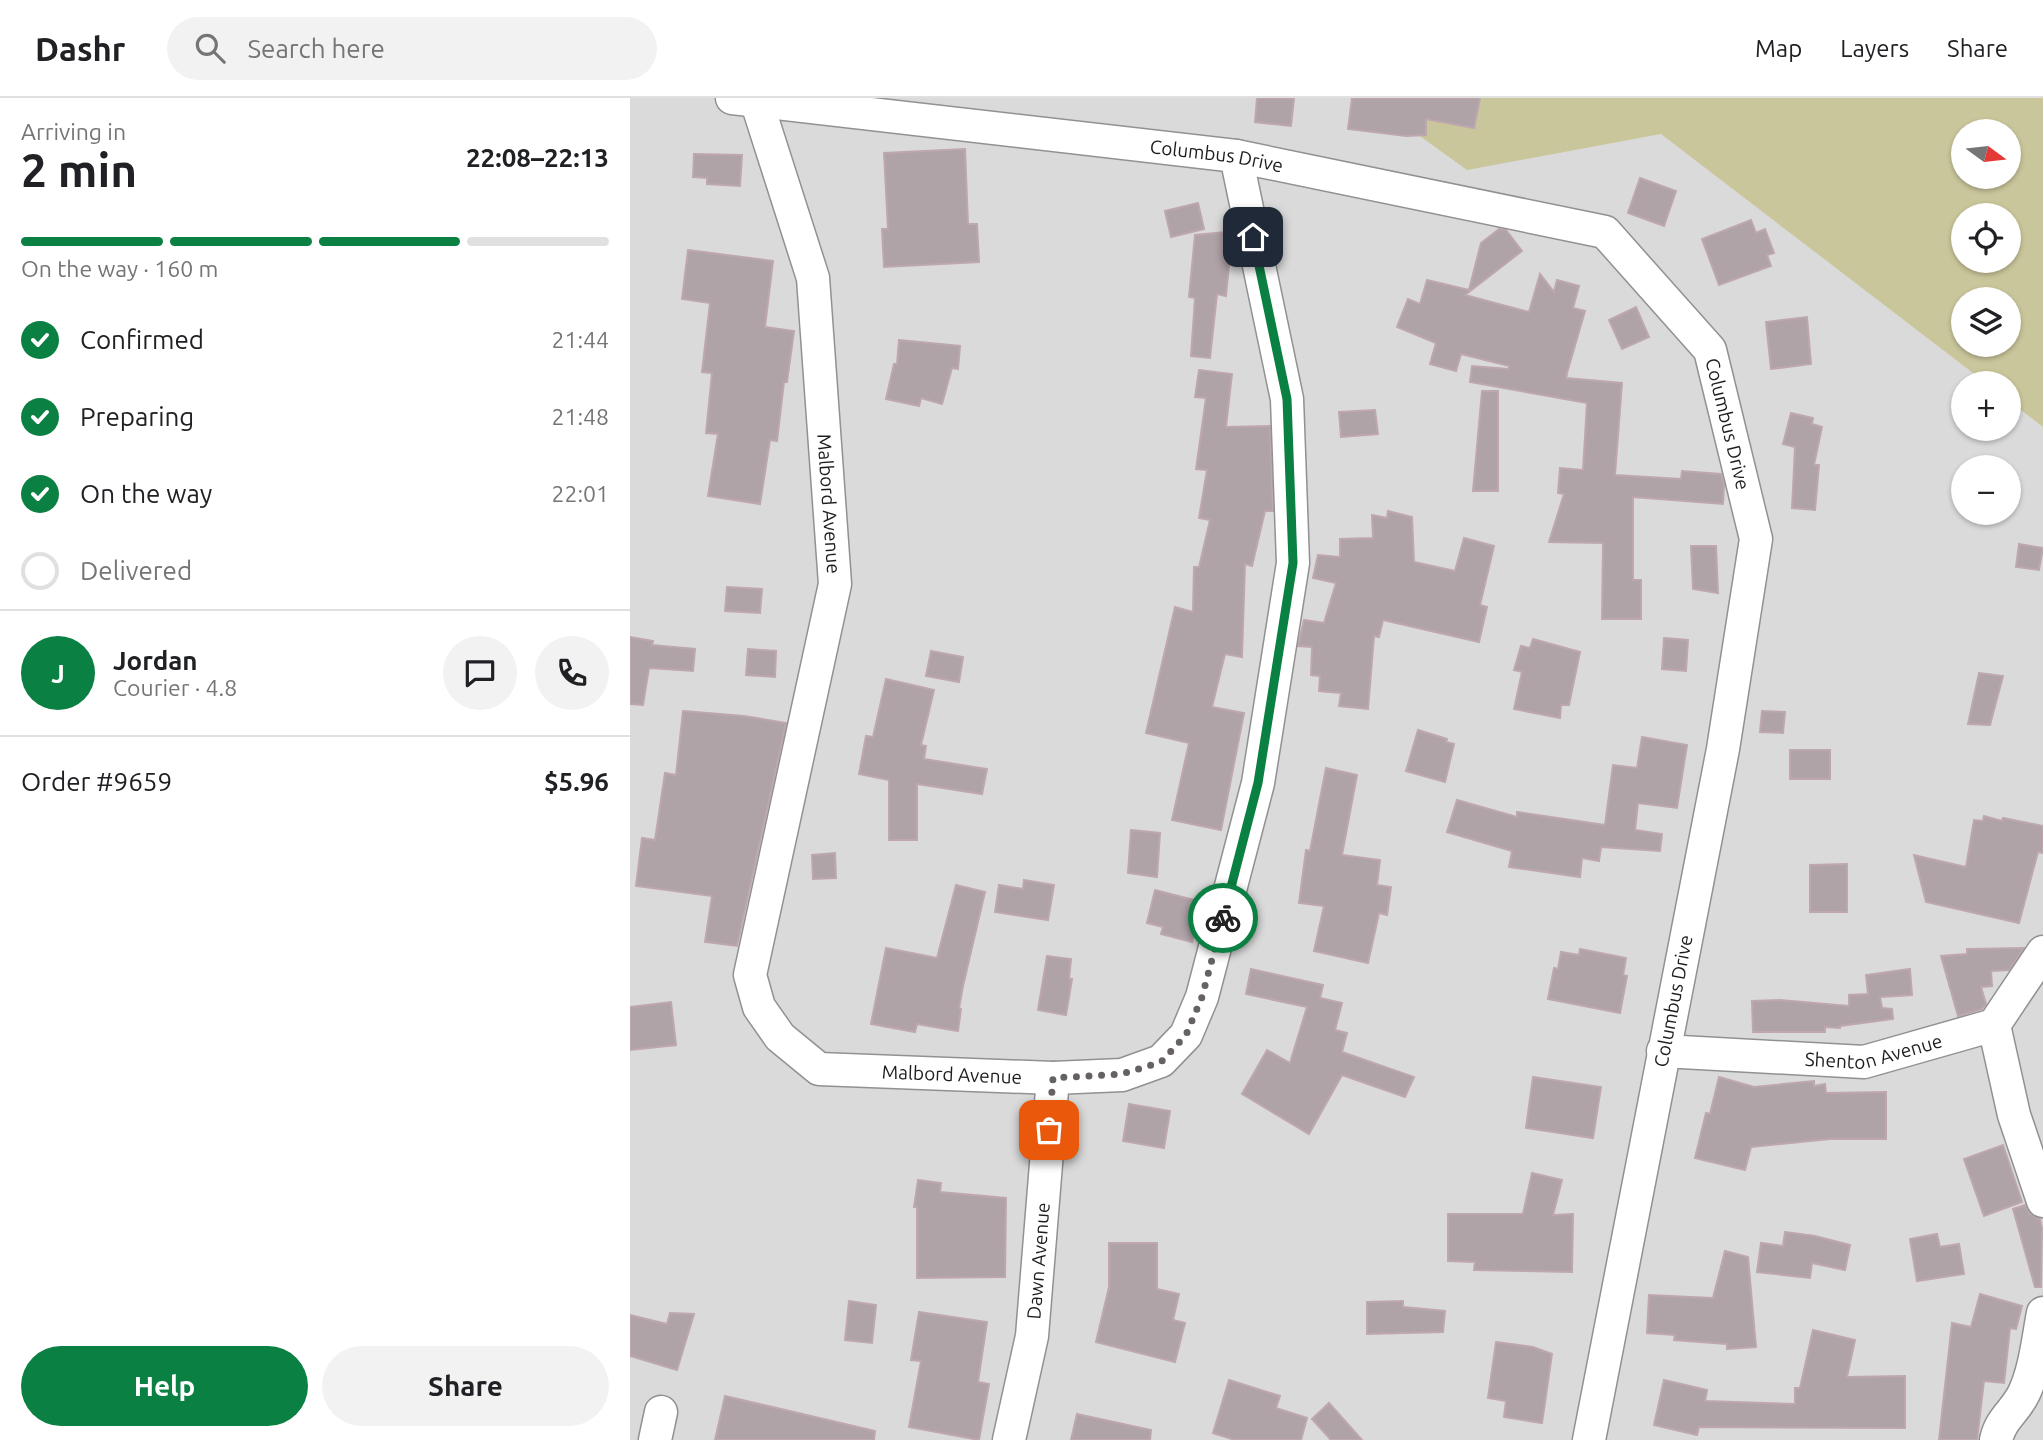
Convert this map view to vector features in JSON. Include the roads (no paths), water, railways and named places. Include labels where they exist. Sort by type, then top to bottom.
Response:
[{"type":"street","name":"Columbus Drive","points":[[744,100],[1236,156],[1605,232],[1710,351],[1756,539],[1723,749],[1589,1440]]},
{"type":"street","name":"Malbord Avenue","points":[[744,100],[813,278],[835,584],[750,975],[759,1007],[780,1037],[819,1069],[1053,1078],[1122,1074],[1161,1062],[1186,1035],[1202,997],[1258,783],[1293,563],[1287,399],[1236,156]]},
{"type":"street","points":[[2043,952],[1994,1025],[2014,1115],[2043,1201]]},
{"type":"street","name":"Shenton Avenue","points":[[1664,1051],[1864,1062],[1994,1025]]},
{"type":"street","name":"Dawn Avenue","points":[[1009,1440],[1032,1336],[1053,1078]]},
{"type":"street","points":[[1996,1440],[1999,1426],[2024,1394],[2043,1313]]}]
